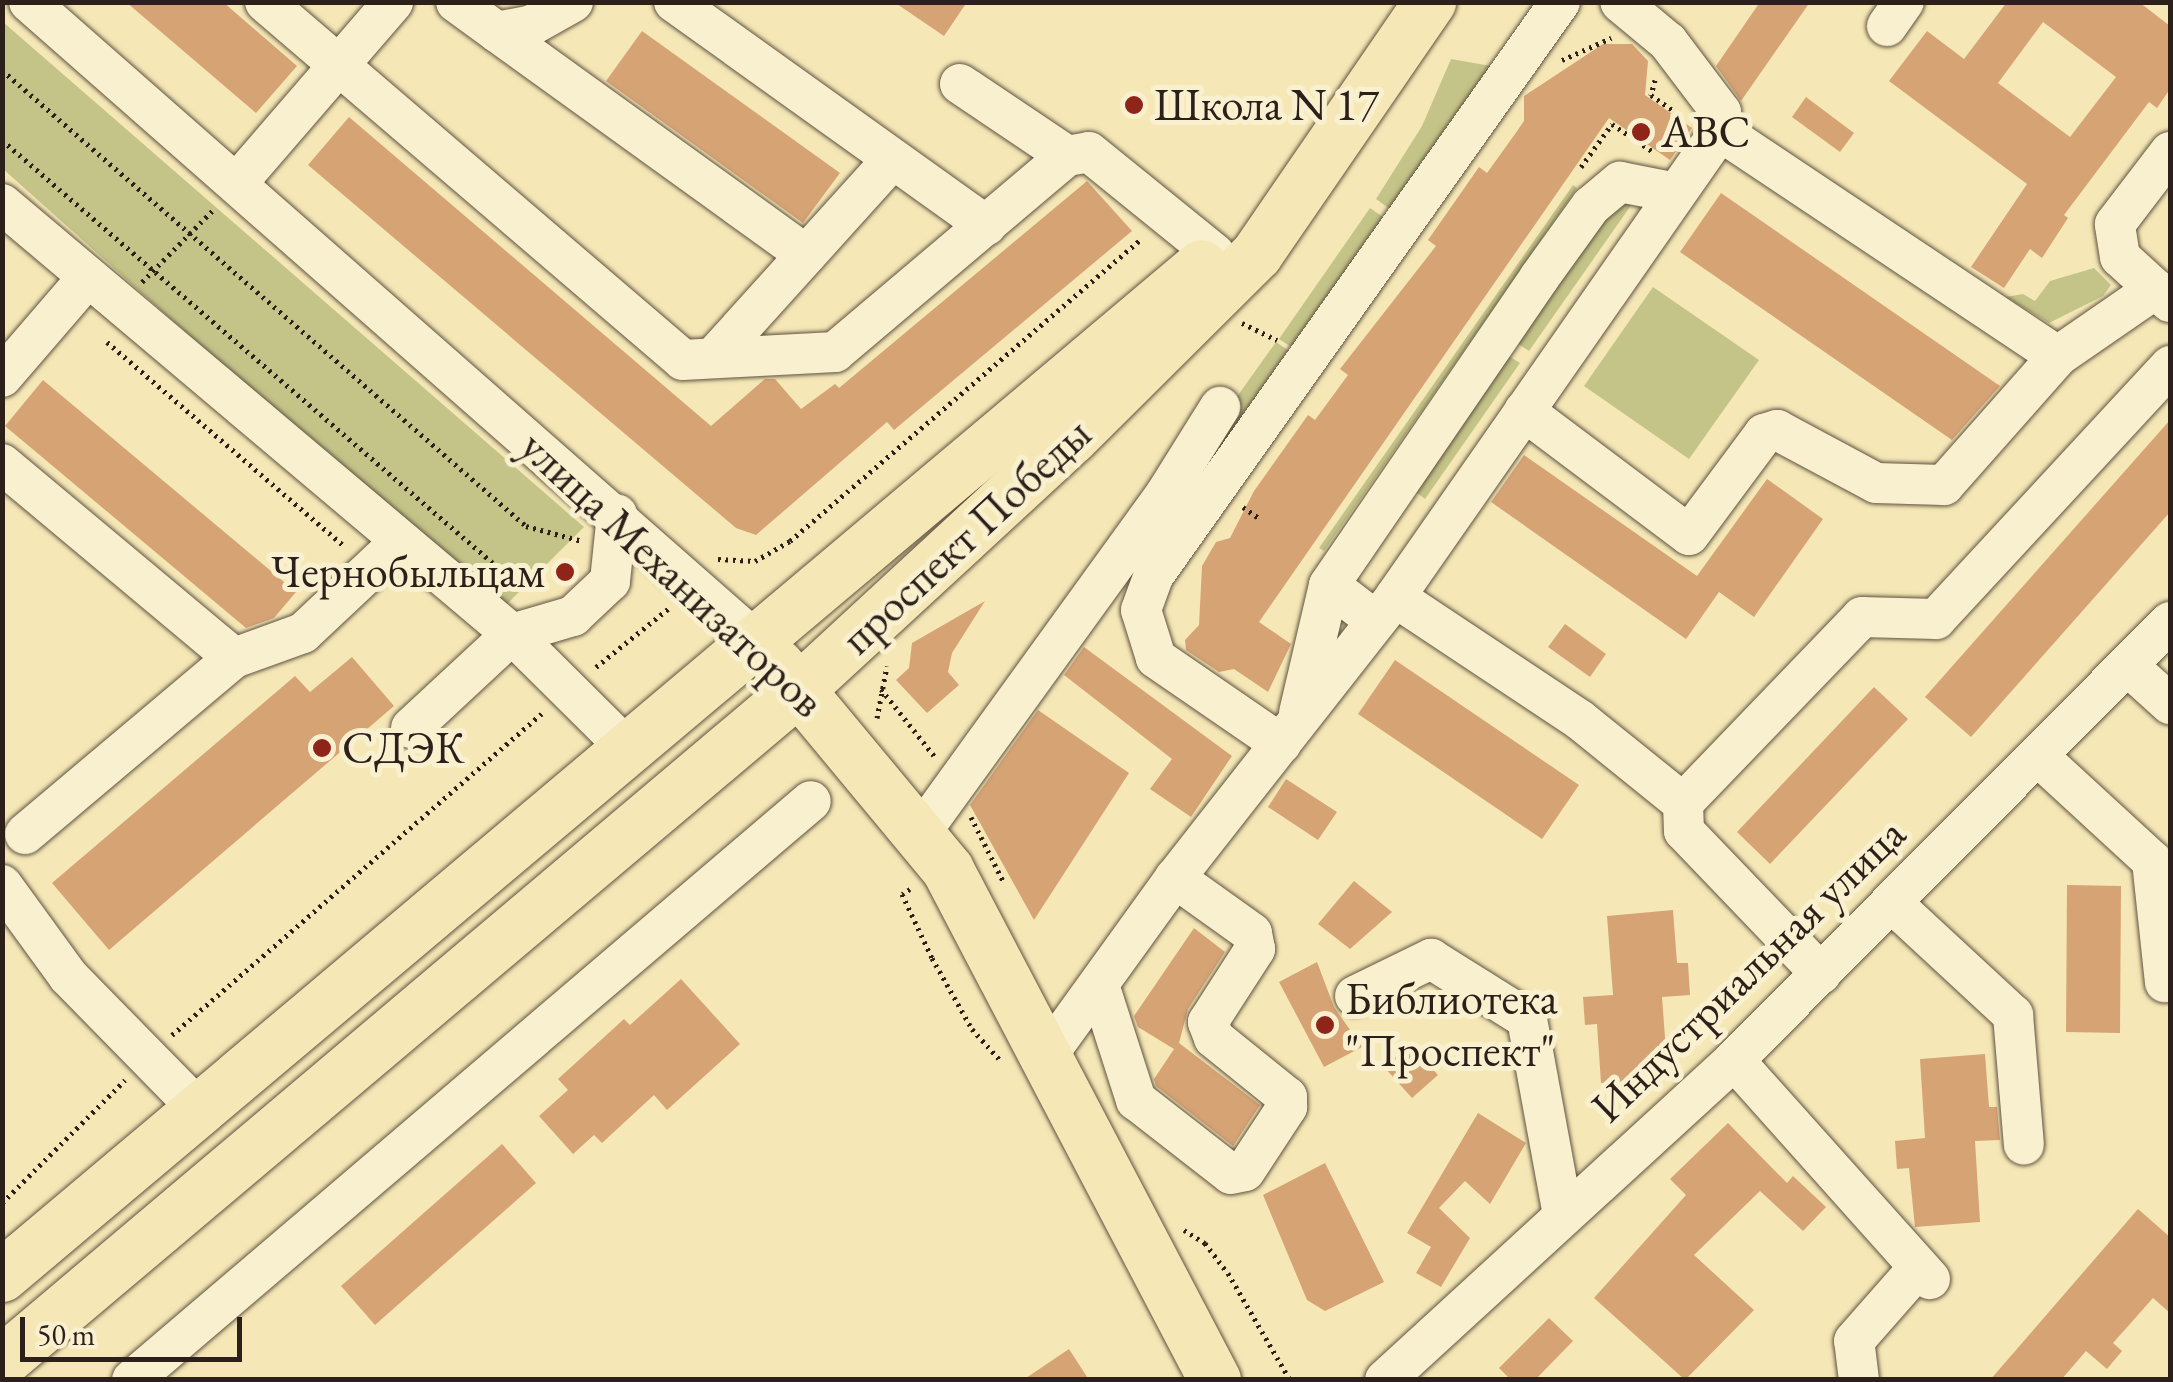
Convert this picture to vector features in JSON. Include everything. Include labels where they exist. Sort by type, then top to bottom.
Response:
[{"type":"main road","name":"проспект Победы","points":[[2,1276],[631,752],[1215,254],[1392,2]]},
{"type":"main road","name":"проспект Победы","points":[[2,1362],[294,1120],[801,688],[1072,438],[1257,254],[1430,2]]},
{"type":"main road","name":"улица Механизаторов","points":[[756,642],[801,688],[948,870],[1043,1060],[1214,1380]]},
{"type":"main road","points":[[249,1069],[280,1090],[294,1120]]},
{"type":"street","name":"улица Механизаторов","points":[[30,2],[237,183],[617,532],[756,642]]},
{"type":"street","points":[[264,2],[683,360],[836,352],[1067,156],[1089,152],[1215,254]]},
{"type":"street","points":[[237,183],[341,68],[393,2]]},
{"type":"street","points":[[456,2],[806,255]]},
{"type":"street","points":[[497,32],[532,26],[573,2]]},
{"type":"street","points":[[674,2],[986,225]]},
{"type":"street","points":[[921,832],[1189,490],[1560,2]]},
{"type":"street","points":[[1043,1060],[1100,988],[1175,878],[1386,609],[1524,411],[1673,178],[1720,130],[1721,112],[1668,42],[1619,20]]},
{"type":"street","points":[[960,84],[1067,156]]},
{"type":"street","points":[[1720,130],[2058,356]]},
{"type":"street","points":[[1524,411],[1688,535],[1764,434],[1778,430],[1876,483],[1944,484],[2058,356],[2163,296],[2120,256],[2115,224],[2170,152]]},
{"type":"street","points":[[713,358],[893,158]]},
{"type":"street","points":[[1289,733],[1329,585],[1591,206],[1620,182],[1673,178]]},
{"type":"street","points":[[2,204],[512,634],[631,752]]},
{"type":"street","points":[[2,377],[88,276]]},
{"type":"street","points":[[1820,974],[1684,832],[1683,802],[1862,617],[1936,619],[2170,366]]},
{"type":"street","points":[[1220,407],[1140,610],[1144,634],[1156,658],[1289,733]]},
{"type":"street","points":[[2,464],[234,658]]},
{"type":"street","points":[[411,728],[512,634],[573,616],[610,581],[617,532]]},
{"type":"street","points":[[25,834],[234,658],[303,633],[401,540]]},
{"type":"street","points":[[1329,585],[1386,609],[1580,720],[1683,802]]},
{"type":"street","name":"Индустриальная улица","points":[[1386,1380],[1734,1060],[2170,622]]},
{"type":"street","points":[[2128,666],[2170,704]]},
{"type":"street","points":[[2038,756],[2152,861],[2166,982]]},
{"type":"street","points":[[132,1380],[811,801]]},
{"type":"street","points":[[1100,988],[1136,1100],[1232,1174],[1245,1171],[1288,1107],[1287,1097],[1214,1038],[1208,1022],[1254,949],[1252,933],[1175,878]]},
{"type":"street","points":[[2,886],[68,976],[199,1110]]},
{"type":"street","points":[[1892,902],[2013,1015],[2024,1145]]},
{"type":"street","points":[[1355,996],[1430,959],[1540,1009],[1563,1216]]},
{"type":"street","points":[[1734,1060],[1925,1273],[1854,1340],[1858,1380]]},
{"type":"path","points":[[1554,64],[1619,20]]},
{"type":"path","points":[[2,70],[526,526],[617,532]]},
{"type":"path","points":[[1656,76],[1650,95],[1681,116]]},
{"type":"path","points":[[1576,173],[1612,124],[1673,178]]},
{"type":"path","points":[[2,140],[494,564],[512,634]]},
{"type":"path","points":[[120,304],[237,183]]},
{"type":"path","points":[[720,562],[756,561],[790,541],[1141,239]]},
{"type":"path","points":[[590,672],[681,599]]},
{"type":"path","points":[[877,720],[891,659]]},
{"type":"path","points":[[2,1203],[146,1058],[556,701]]},
{"type":"path","points":[[968,811],[991,854]]},
{"type":"green space","points":[[3,22],[584,527],[499,612],[3,169]]},
{"type":"green space","points":[[1451,59],[1497,67],[1402,218],[1376,199],[1422,126]]},
{"type":"green space","points":[[1573,185],[1577,188],[1324,551],[1319,548]]},
{"type":"green space","points":[[1610,196],[1632,204],[1529,351],[1518,344],[1596,231]]},
{"type":"green space","points":[[1370,208],[1396,226],[1305,356],[1279,339]]},
{"type":"green space","points":[[2094,268],[2111,285],[2103,296],[2049,323],[2006,297],[2023,294],[2035,301],[2050,281]]},
{"type":"green space","points":[[1653,287],[1759,360],[1689,459],[1584,386]]},
{"type":"green space","points":[[1276,342],[1302,360],[1203,498],[1179,478]]},
{"type":"green space","points":[[1509,356],[1520,363],[1425,499],[1413,490]]},
{"type":"building","points":[[126,2],[223,2],[297,66],[256,113]]},
{"type":"building","points":[[894,2],[967,2],[944,36]]},
{"type":"building","points":[[1760,2],[1810,2],[1741,101],[1716,66]]},
{"type":"building","points":[[2007,2],[2139,2],[2170,26],[2170,89],[2157,108],[2149,102],[2064,215],[2068,218],[2042,258],[2030,249],[2004,288],[1971,267],[2027,184],[1889,81],[1927,31],[1964,59]],"holes":[[[2043,22],[2116,77],[2070,137],[1998,83]]]},
{"type":"building","points":[[642,31],[840,173],[803,223],[606,81]]},
{"type":"building","points":[[1603,44],[1632,44],[1648,61],[1645,95],[1692,128],[1670,160],[1609,118],[1259,622],[1291,644],[1268,692],[1234,669],[1219,672],[1186,650],[1185,640],[1199,625],[1202,566],[1216,542],[1230,538],[1254,491],[1308,415],[1315,420],[1348,375],[1340,369],[1436,246],[1428,240],[1479,167],[1487,173],[1524,121],[1524,96]]},
{"type":"building","points":[[1806,97],[1854,133],[1840,152],[1792,117]]},
{"type":"building","points":[[349,117],[711,426],[765,379],[775,379],[801,409],[835,384],[839,388],[1087,181],[1132,231],[894,430],[887,422],[756,535],[736,528],[308,165]]},
{"type":"building","points":[[1721,193],[2000,386],[1952,440],[1680,252]]},
{"type":"building","points":[[43,380],[296,592],[274,618],[246,628],[5,426]]},
{"type":"building","points":[[2170,420],[2170,512],[1971,737],[1925,697]]},
{"type":"building","points":[[1524,455],[1697,576],[1767,479],[1823,519],[1754,617],[1719,592],[1686,639],[1491,502]]},
{"type":"building","points":[[985,601],[952,653],[948,672],[959,685],[927,713],[896,680],[909,668],[912,643]]},
{"type":"building","points":[[1565,624],[1606,654],[1590,677],[1548,647]]},
{"type":"building","points":[[1084,647],[1232,756],[1191,817],[1150,789],[1172,759],[1064,675]]},
{"type":"building","points":[[352,657],[394,706],[109,950],[52,883],[295,676],[310,692]]},
{"type":"building","points":[[1395,660],[1579,785],[1542,839],[1358,714]]},
{"type":"building","points":[[1874,687],[1908,719],[1770,864],[1737,832]]},
{"type":"building","points":[[1038,710],[1129,773],[1034,920],[970,805]]},
{"type":"building","points":[[1286,779],[1337,812],[1318,840],[1268,807]]},
{"type":"building","points":[[1354,881],[1392,912],[1350,949],[1318,924]]},
{"type":"building","points":[[2067,885],[2121,886],[2120,1033],[2066,1032]]},
{"type":"building","points":[[1673,910],[1677,963],[1688,963],[1690,995],[1662,997],[1668,1078],[1601,1083],[1597,1024],[1585,1025],[1583,997],[1613,995],[1607,916]]},
{"type":"building","points":[[1194,928],[1225,952],[1188,1009],[1179,1043],[1260,1105],[1233,1146],[1156,1086],[1154,1079],[1174,1049],[1138,1027],[1134,1016]]},
{"type":"building","name":"Библиотека \"Проспект\"","points":[[1317,962],[1334,1007],[1362,1047],[1324,1067],[1279,982]]},
{"type":"building","points":[[681,979],[740,1044],[667,1110],[654,1095],[602,1143],[594,1135],[573,1154],[539,1116],[568,1090],[558,1079],[624,1019],[630,1025]]},
{"type":"building","points":[[1410,1044],[1438,1075],[1412,1098],[1384,1067]]},
{"type":"building","points":[[1985,1054],[1989,1107],[1997,1107],[2000,1140],[1975,1141],[1980,1222],[1915,1227],[1909,1168],[1897,1169],[1895,1141],[1925,1138],[1920,1059]]},
{"type":"building","points":[[1478,1113],[1526,1143],[1490,1204],[1465,1181],[1439,1208],[1470,1238],[1441,1287],[1416,1273],[1431,1247],[1407,1233]]},
{"type":"building","points":[[1728,1123],[1787,1183],[1793,1176],[1826,1207],[1803,1231],[1760,1191],[1694,1255],[1754,1310],[1685,1380],[1594,1298],[1686,1195],[1670,1179]]},
{"type":"building","points":[[502,1144],[536,1183],[375,1325],[341,1286]]},
{"type":"building","points":[[1325,1163],[1384,1282],[1325,1311],[1307,1300],[1263,1195]]},
{"type":"building","points":[[2138,1209],[2170,1237],[2170,1313],[2153,1298],[2113,1343],[2122,1351],[2107,1369],[2086,1351],[2061,1380],[1990,1380]]},
{"type":"building","points":[[1549,1318],[1573,1341],[1535,1380],[1511,1380],[1499,1368]]},
{"type":"building","points":[[1069,1349],[1089,1380],[1023,1380]]},
{"type":"place","name":"Школа N 17","points":[[1134,105]]},
{"type":"place","name":"АВС","points":[[1641,132]]},
{"type":"place","name":"Чернобыльцам","points":[[565,572]]},
{"type":"place","name":"СДЭК","points":[[322,748]]},
{"type":"place","name":"Библиотека \"Проспект\"","points":[[1325,1025]]}]
